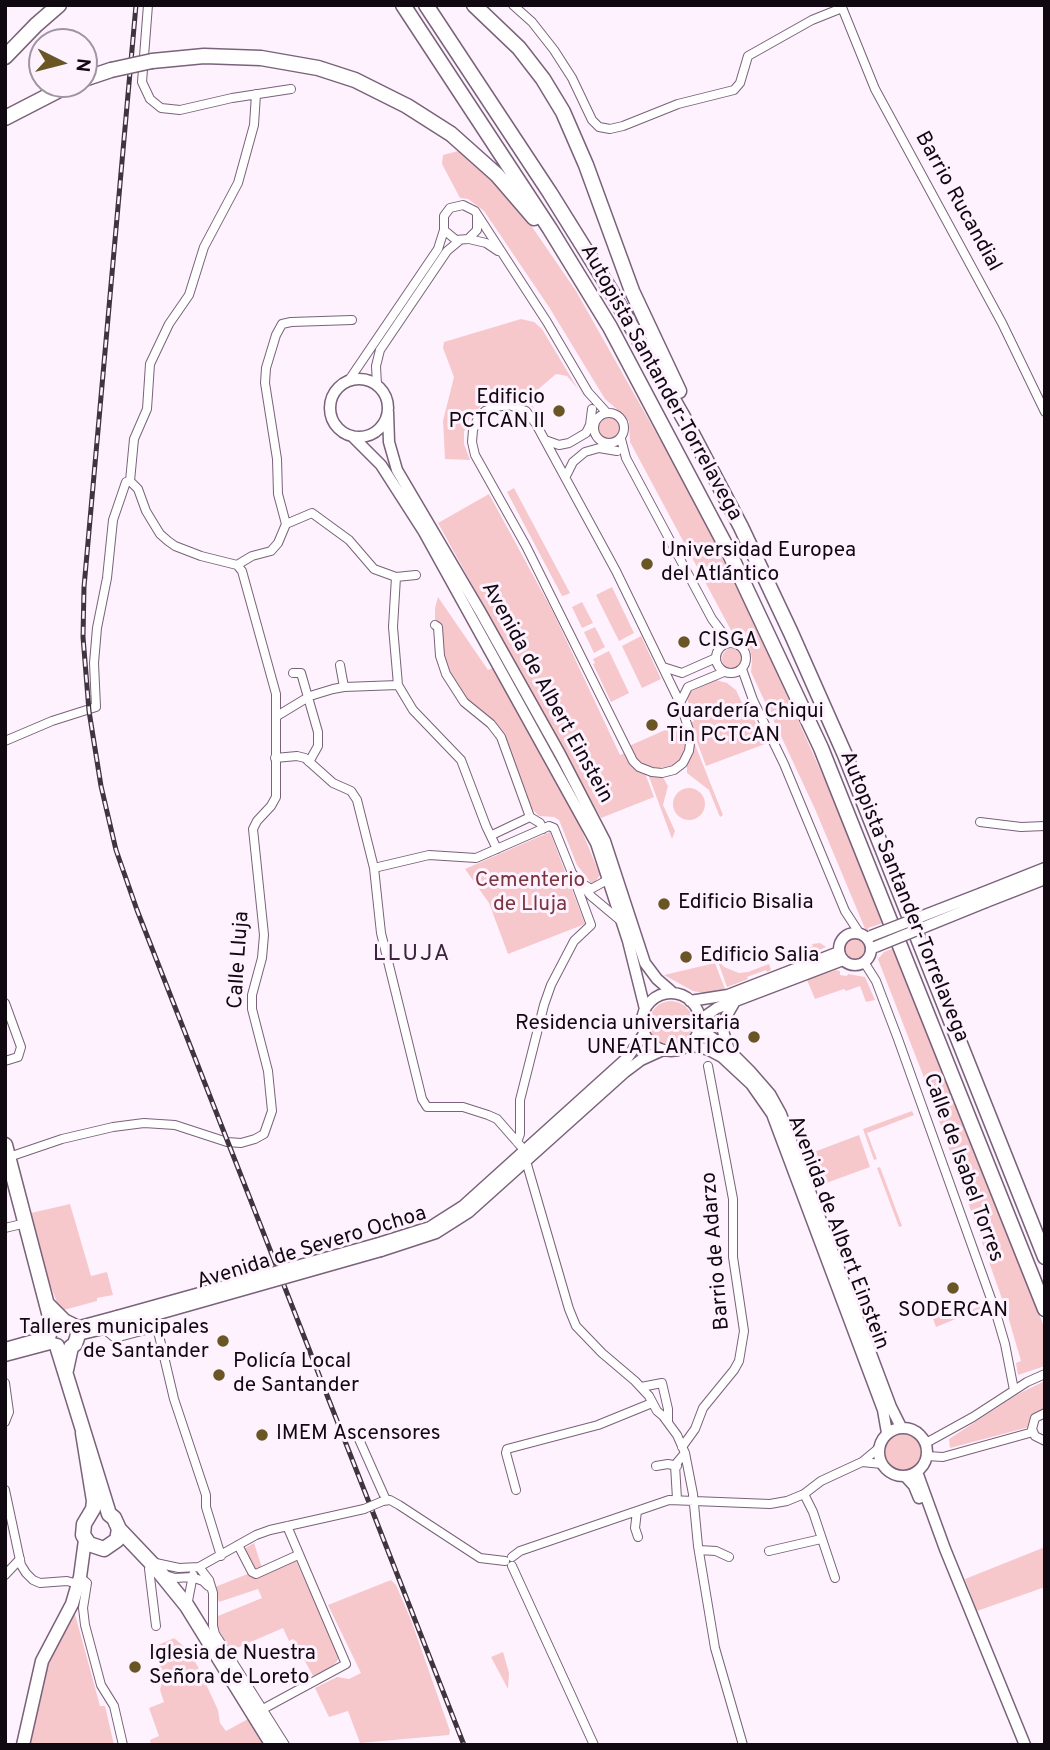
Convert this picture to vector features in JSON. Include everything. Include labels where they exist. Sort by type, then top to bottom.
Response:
[{"type":"highway","points":[[5,47],[54,5]]},
{"type":"highway","points":[[5,57],[59,5]]},
{"type":"highway","name":"Autopista Santander-Torrelavega","points":[[403,5],[577,273],[622,348],[733,561],[821,748],[1045,1309]]},
{"type":"highway","name":"Autopista Santander-Torrelavega","points":[[426,5],[560,209],[654,365],[741,527],[815,685],[1045,1257]]},
{"type":"highway","points":[[474,5],[506,34],[531,63],[553,95],[571,129],[640,309],[726,485],[815,685]]},
{"type":"highway","points":[[98,74],[152,61],[185,57],[233,56],[281,60],[355,80],[391,97],[451,134],[496,175],[536,222],[587,298],[679,455]]},
{"type":"highway","points":[[5,118],[44,98]]},
{"type":"highway","points":[[7,1151],[48,1305],[63,1335],[66,1371],[83,1433],[109,1514],[118,1523],[117,1540],[104,1548]]},
{"type":"highway","points":[[83,1433],[94,1493],[93,1509],[83,1529],[85,1540],[89,1544],[152,1563]]},
{"type":"highway","points":[[86,1520],[96,1513],[109,1514]]},
{"type":"highway","points":[[119,1529],[152,1563],[187,1606],[273,1745]]},
{"type":"main road","points":[[363,379],[377,385],[386,398],[388,412],[386,420],[375,432],[360,437],[352,436],[335,424],[330,406],[335,391],[349,380],[363,379]]},
{"type":"main road","name":"Avenida de Albert Einstein","points":[[388,412],[389,442],[397,470],[560,754],[605,841],[645,963],[671,992]]},
{"type":"main road","name":"Avenida de Albert Einstein","points":[[352,436],[381,465],[424,532],[596,844],[622,922],[645,1009]]},
{"type":"main road","points":[[984,898],[1045,868]]},
{"type":"main road","points":[[869,941],[869,956],[864,962],[855,965],[841,956],[839,945],[845,936],[869,941],[984,898],[1045,879]]},
{"type":"main road","points":[[841,956],[717,1008],[700,1023],[689,1045],[678,1050],[663,1050],[650,1042],[645,1034],[642,1020],[645,1009],[655,998],[671,992],[690,1001],[728,995],[841,956]]},
{"type":"main road","points":[[729,1050],[724,1037],[723,1021],[736,1000]]},
{"type":"main road","points":[[690,1001],[700,1023]]},
{"type":"main road","name":"Avenida de Albert Einstein","points":[[700,1023],[759,1080],[784,1121],[891,1407],[901,1427]]},
{"type":"main road","name":"Avenida de Severo Ochoa","points":[[5,1348],[63,1335],[380,1247],[422,1239],[451,1225],[469,1212],[628,1057],[645,1034]]},
{"type":"main road","name":"Avenida de Albert Einstein","points":[[689,1045],[709,1050],[722,1057],[751,1084],[772,1114],[883,1410],[887,1433]]},
{"type":"main road","name":"Avenida de Severo Ochoa","points":[[526,1156],[625,1072],[641,1060],[663,1050]]},
{"type":"main road","name":"Avenida de Severo Ochoa","points":[[5,1356],[63,1335],[104,1329],[118,1320]]},
{"type":"main road","points":[[905,1476],[918,1472],[927,1456],[926,1443],[916,1431],[901,1427],[887,1433],[880,1447],[883,1464],[891,1472],[905,1476],[914,1486],[1016,1745]]},
{"type":"main road","points":[[918,1472],[945,1549],[1025,1745]]},
{"type":"main road","points":[[23,1745],[42,1661],[71,1606],[80,1578],[85,1540]]},
{"type":"main road","points":[[80,1578],[104,1548]]},
{"type":"street","points":[[148,5],[142,82],[150,99],[156,104],[173,111],[291,89]]},
{"type":"street","name":"Barrio Rucandial","points":[[513,5],[532,22],[554,50],[572,78],[592,120],[600,127],[610,129],[678,104],[734,90],[740,83],[748,56],[841,7],[875,89],[1002,323],[1045,412]]},
{"type":"street","points":[[130,481],[134,439],[147,409],[148,380],[155,351],[188,295],[204,247],[237,183],[254,125],[256,94]]},
{"type":"street","points":[[349,380],[438,249],[444,230],[444,216],[453,206],[468,206],[477,215],[547,322],[588,392],[607,413]]},
{"type":"street","points":[[377,385],[376,366],[380,350],[447,251],[477,230],[477,215]]},
{"type":"street","points":[[444,230],[453,239],[486,243],[505,258]]},
{"type":"street","points":[[130,481],[138,489],[160,534],[175,546],[237,565],[252,556],[271,551],[278,543],[286,524],[278,494],[277,459],[265,383],[266,368],[276,335],[282,324],[291,322],[352,320]]},
{"type":"street","points":[[588,392],[597,418],[594,433],[600,441],[626,458]]},
{"type":"street","points":[[509,405],[526,411],[566,476],[680,703],[691,736],[689,751],[683,763],[674,770],[662,773],[639,767],[627,752],[526,546],[475,456],[472,442],[478,418],[485,411],[509,405]]},
{"type":"street","points":[[545,440],[559,445],[569,443],[586,433],[592,409]]},
{"type":"street","points":[[597,418],[607,413],[615,414],[623,420],[625,430],[621,439],[626,458],[712,619],[730,643],[744,651],[745,663],[742,669],[732,674],[723,672],[688,687],[680,703]]},
{"type":"street","points":[[608,444],[621,439]]},
{"type":"street","points":[[566,476],[573,462],[585,452],[599,448],[617,451]]},
{"type":"street","points":[[5,741],[93,709],[98,704],[94,663],[97,628],[107,578],[113,520],[126,482],[130,481]]},
{"type":"street","points":[[286,524],[308,513],[314,514],[349,540],[371,567],[396,577],[416,575]]},
{"type":"street","name":"Calle Lluja","points":[[7,1151],[113,1127],[144,1123],[175,1125],[232,1143],[255,1139],[264,1134],[272,1111],[268,1071],[252,1009],[264,935],[253,830],[257,821],[275,801],[276,694],[242,571],[237,565]]},
{"type":"street","points":[[396,577],[393,627],[398,685],[413,710],[461,760],[485,826],[497,849]]},
{"type":"street","points":[[712,619],[719,649],[717,665],[723,672]]},
{"type":"street","points":[[435,625],[438,627],[440,656],[446,674],[464,702],[491,724],[501,737],[530,817],[540,823],[543,829]]},
{"type":"street","points":[[719,649],[730,643]]},
{"type":"street","points":[[663,667],[674,673],[682,673],[716,658]]},
{"type":"street","points":[[340,665],[344,687]]},
{"type":"street","points":[[742,669],[845,911],[869,941]]},
{"type":"street","points":[[293,673],[301,673],[319,737],[318,746],[309,762]]},
{"type":"street","points":[[277,716],[307,698],[344,687],[398,685]]},
{"type":"street","points":[[275,758],[297,756],[309,762],[333,783],[351,791],[356,800],[374,868],[381,933],[422,1099],[427,1107],[464,1107],[497,1119],[517,1142],[526,1156],[576,1326],[641,1387],[668,1422],[684,1450],[717,1659],[743,1745]]},
{"type":"street","points":[[492,835],[530,817]]},
{"type":"street","points":[[980,822],[1021,827],[1045,826]]},
{"type":"street","points":[[374,868],[429,855],[476,858],[549,826],[554,828],[591,925],[574,941],[551,985],[520,1100],[520,1133],[517,1142]]},
{"type":"street","points":[[572,873],[591,896],[622,922]]},
{"type":"street","points":[[581,882],[591,889],[609,879]]},
{"type":"street","name":"Calle de Isabel Torres","points":[[864,962],[876,981],[898,1039],[995,1310],[1014,1390]]},
{"type":"street","points":[[5,1003],[21,1046],[18,1056],[5,1061]]},
{"type":"street","name":"Barrio de Adarzo","points":[[675,1465],[703,1408],[739,1361],[744,1331],[733,1257],[733,1199],[708,1066]]},
{"type":"street","points":[[5,1228],[26,1223]]},
{"type":"street","points":[[104,1329],[115,1338],[158,1326],[174,1399],[206,1495],[206,1507],[221,1556]]},
{"type":"street","points":[[926,1443],[1042,1375]]},
{"type":"street","points":[[5,1383],[9,1412],[5,1422]]},
{"type":"street","points":[[641,1387],[662,1383],[668,1422]]},
{"type":"street","points":[[516,1490],[507,1450],[598,1425],[652,1403]]},
{"type":"street","points":[[1045,1413],[1033,1421],[1033,1432],[1045,1441]]},
{"type":"street","points":[[927,1456],[943,1457],[1033,1432]]},
{"type":"street","points":[[358,1437],[384,1500],[407,1510],[480,1558],[510,1561]]},
{"type":"street","points":[[510,1561],[520,1551],[677,1499],[694,1502],[779,1503],[804,1494],[821,1481],[862,1462],[880,1447]]},
{"type":"street","points":[[862,1462],[883,1464]]},
{"type":"street","points":[[656,1466],[668,1464],[687,1468]]},
{"type":"street","points":[[675,1465],[677,1499]]},
{"type":"street","points":[[5,1490],[20,1559],[26,1573],[40,1583],[80,1578],[87,1583],[83,1608],[85,1625],[101,1685],[114,1706],[123,1745]]},
{"type":"street","points":[[804,1494],[813,1512],[835,1578]]},
{"type":"street","points":[[152,1563],[179,1568],[199,1567],[256,1535],[364,1509],[384,1500]]},
{"type":"street","points":[[637,1511],[635,1528],[638,1537]]},
{"type":"street","points":[[263,1709],[346,1664],[287,1526]]},
{"type":"street","points":[[769,1551],[821,1539]]},
{"type":"street","points":[[238,1545],[252,1572],[256,1574],[298,1555]]},
{"type":"street","points":[[699,1550],[716,1551],[729,1557]]},
{"type":"street","points":[[5,1575],[20,1559]]},
{"type":"street","points":[[510,1561],[594,1745]]},
{"type":"street","points":[[152,1563],[168,1577],[192,1577],[203,1581],[213,1593]]},
{"type":"street","points":[[152,1563],[149,1569],[156,1626]]},
{"type":"street","points":[[187,1606],[192,1577],[199,1567]]},
{"type":"street","points":[[199,1567],[213,1593],[215,1634],[285,1745]]},
{"type":"green space","points":[[462,150],[485,171],[524,215],[576,291],[694,500],[763,641],[829,790],[883,923],[868,928],[878,959],[884,952],[894,948],[1045,1329],[1045,1366],[1018,1375],[1016,1363],[1021,1361],[1007,1313],[923,1075],[815,809],[751,672],[750,649],[733,634],[630,442],[629,422],[626,417],[605,399],[549,307],[484,211],[468,199],[460,198],[442,164],[443,155]]},
{"type":"green space","points":[[521,319],[534,322],[542,329],[578,389],[567,376],[556,374],[528,398],[534,408],[524,402],[506,398],[495,399],[482,405],[470,417],[464,432],[464,444],[470,460],[445,459],[443,421],[454,377],[443,348],[444,342]]},
{"type":"green space","points":[[610,418],[620,425],[621,429],[614,439],[610,440],[600,433],[599,429],[606,419]]},
{"type":"green space","points":[[514,488],[570,593],[562,596],[507,492]]},
{"type":"green space","points":[[489,494],[553,612],[620,755],[625,753],[645,773],[654,797],[601,818],[438,523]]},
{"type":"green space","points":[[612,587],[634,633],[619,641],[596,595]]},
{"type":"green space","points":[[438,597],[488,670],[493,668],[579,824],[600,875],[595,882],[591,883],[577,865],[559,820],[539,816],[531,808],[502,735],[461,694],[450,678],[445,663],[441,624],[435,621]]},
{"type":"green space","points":[[582,602],[593,623],[582,628],[572,607]]},
{"type":"green space","points":[[595,627],[605,647],[594,653],[584,632]]},
{"type":"green space","points":[[641,636],[661,679],[642,688],[622,646]]},
{"type":"green space","points":[[733,648],[741,651],[744,659],[741,667],[733,670],[725,667],[722,659],[725,651]]},
{"type":"green space","points":[[609,651],[629,693],[611,702],[593,664],[593,659]]},
{"type":"green space","points":[[716,680],[727,683],[736,690],[742,703],[751,712],[765,744],[706,766],[690,723],[694,721],[687,698],[690,692]]},
{"type":"green space","points":[[683,722],[688,740],[687,748],[679,761],[672,766],[658,768],[645,765],[635,758],[629,746]]},
{"type":"green space","points":[[694,742],[723,815],[720,817],[709,790],[687,773],[687,762]]},
{"type":"green space","points":[[648,774],[662,776],[668,786],[663,805],[675,831],[672,839]]},
{"type":"green space","points":[[689,788],[700,793],[705,804],[700,815],[689,820],[678,815],[673,804],[678,793]]},
{"type":"green space","name":"Cementerio de Lluja","points":[[550,832],[585,924],[508,954],[489,903],[465,869]]},
{"type":"green space","points":[[855,937],[864,940],[867,949],[864,958],[855,961],[846,958],[843,949],[846,940]]},
{"type":"green space","points":[[820,943],[826,947],[793,961],[791,955],[813,946],[812,944]]},
{"type":"green space","points":[[717,959],[724,967],[739,973],[769,964],[771,970],[747,977],[748,979],[727,987]]},
{"type":"green space","points":[[715,963],[725,989],[721,991],[693,991],[664,975]]},
{"type":"green space","points":[[840,971],[840,975],[865,977],[875,1000],[866,1002],[860,986],[815,999],[807,980]]},
{"type":"green space","points":[[671,1001],[686,1008],[693,1023],[686,1038],[671,1045],[656,1038],[649,1023],[656,1008]]},
{"type":"green space","points":[[912,1111],[914,1115],[867,1133],[877,1159],[874,1160],[863,1129]]},
{"type":"green space","points":[[859,1135],[870,1167],[818,1186],[806,1155]]},
{"type":"green space","points":[[880,1167],[902,1226],[899,1227],[877,1168]]},
{"type":"green space","points":[[70,1204],[91,1276],[107,1272],[113,1295],[60,1311],[31,1213]]},
{"type":"green space","points":[[932,1304],[934,1311],[946,1307],[950,1318],[984,1305],[985,1307],[936,1327],[928,1305]]},
{"type":"green space","points":[[1045,1381],[1045,1411],[1029,1427],[950,1448],[949,1439],[1018,1394]]},
{"type":"green space","points":[[904,1433],[918,1439],[924,1453],[918,1467],[904,1473],[890,1467],[884,1453],[890,1439]]},
{"type":"green space","points":[[254,1543],[262,1568],[254,1571],[242,1550]]},
{"type":"green space","points":[[1045,1547],[1045,1587],[977,1611],[965,1579]]},
{"type":"green space","points":[[295,1559],[338,1653],[338,1660],[332,1667],[313,1676],[293,1639],[289,1641],[283,1628],[230,1651],[218,1628],[218,1616],[262,1598],[258,1589],[219,1602],[215,1587],[250,1573],[253,1578]]},
{"type":"green space","points":[[391,1580],[396,1585],[411,1620],[450,1731],[449,1735],[360,1743],[348,1711],[329,1717],[315,1688],[337,1677],[349,1679],[361,1673],[328,1605]]},
{"type":"green space","points":[[75,1614],[100,1706],[105,1706],[114,1745],[29,1745],[40,1689],[55,1647]]},
{"type":"green space","points":[[174,1638],[189,1651],[198,1667],[218,1710],[220,1723],[226,1731],[248,1719],[263,1745],[151,1745],[150,1740],[159,1736],[149,1708],[164,1702],[160,1690],[163,1676],[154,1647]]},
{"type":"green space","points":[[503,1652],[509,1673],[508,1689],[491,1657]]},
{"type":"railway","points":[[136,5],[84,587],[83,637],[89,711],[101,786],[116,850],[137,910],[464,1745]]},
{"type":"place","name":"Edificio PCTCAN II","points":[[559,411]]},
{"type":"place","name":"Universidad Europea del Atlántico","points":[[647,564]]},
{"type":"place","name":"CISGA","points":[[684,642]]},
{"type":"place","name":"Guardería Chiqui Tin PCTCAN","points":[[652,725]]},
{"type":"place","name":"Edificio Bisalia","points":[[664,904]]},
{"type":"place","name":"Edificio Salia","points":[[686,957]]},
{"type":"place","name":"Residencia universitaria UNEATLANTICO","points":[[754,1037]]},
{"type":"place","name":"SODERCAN","points":[[953,1288]]},
{"type":"place","name":"Talleres municipales de Santander","points":[[223,1341]]},
{"type":"place","name":"Policía Local de Santander","points":[[219,1375]]},
{"type":"place","name":"IMEM Ascensores","points":[[262,1435]]},
{"type":"place","name":"Iglesia de Nuestra Señora de Loreto","points":[[135,1667]]},
{"type":"district","name":"LLUJA","points":[[412,955]]}]
